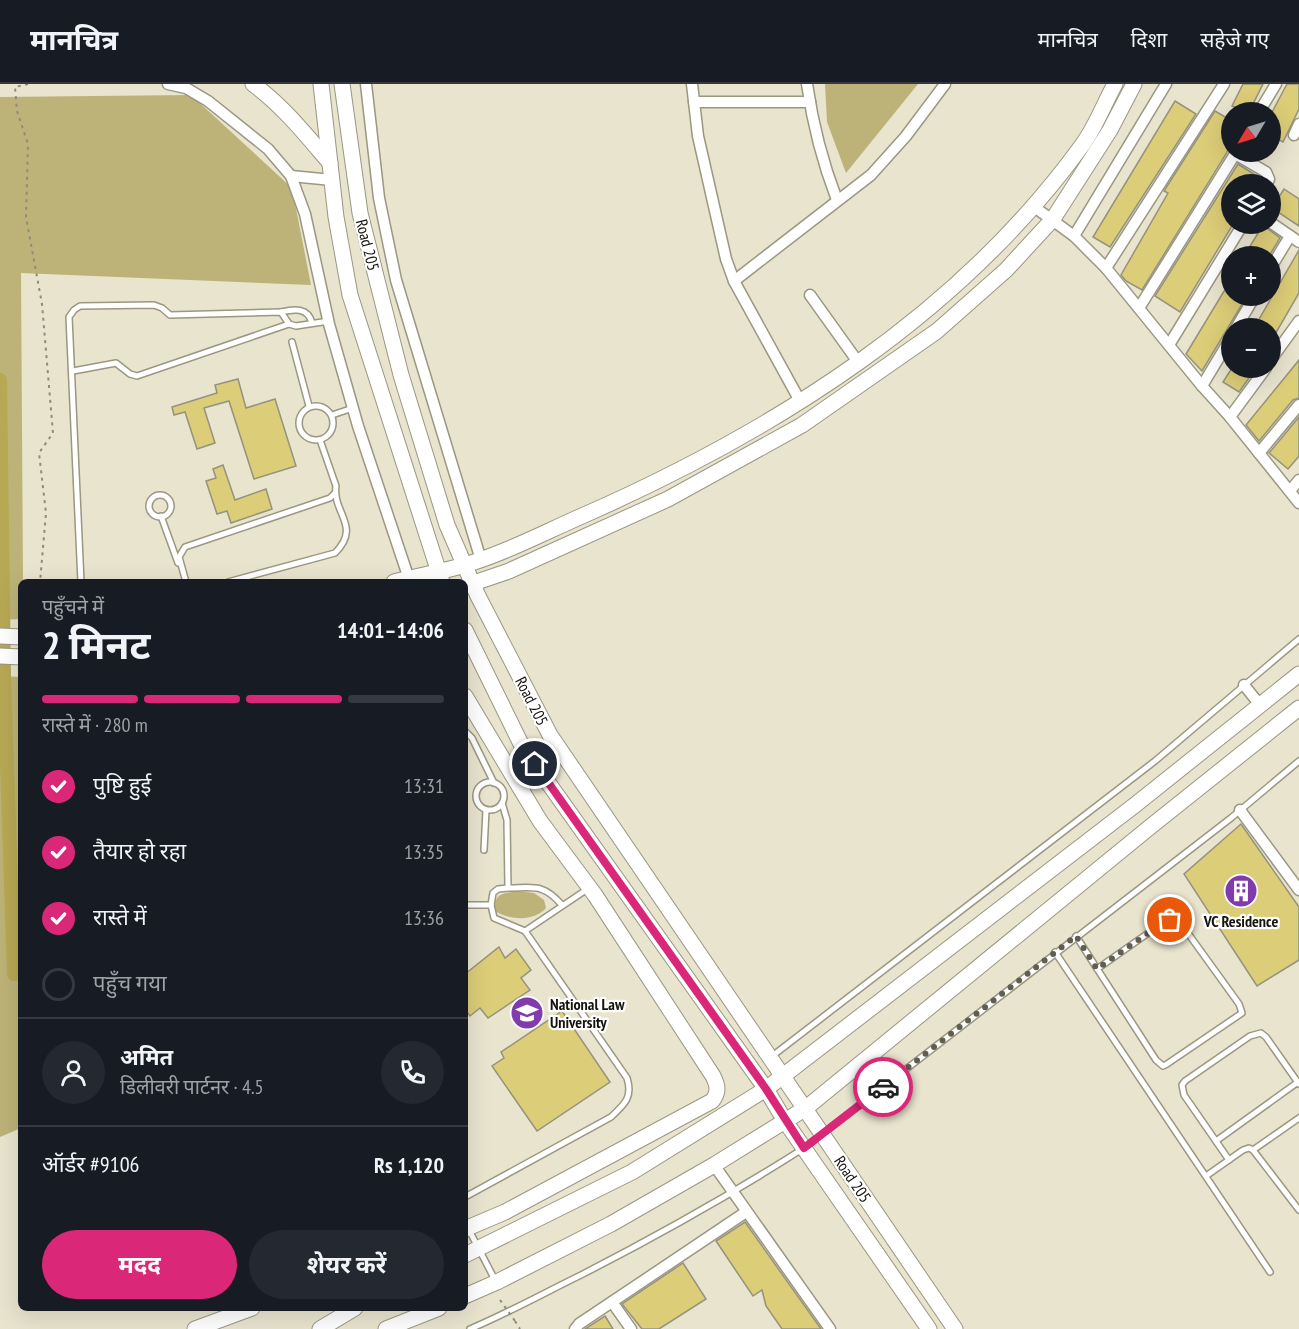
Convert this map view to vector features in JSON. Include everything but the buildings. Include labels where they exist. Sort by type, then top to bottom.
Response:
[{"type":"main road","points":[[253,84],[290,117],[330,163]]},
{"type":"main road","name":"Road 205","points":[[321,84],[332,180],[350,294],[440,577]]},
{"type":"main road","name":"Road 205","points":[[342,84],[360,213],[401,375],[447,525],[465,565],[468,579]]},
{"type":"main road","points":[[422,579],[440,577],[623,498],[775,419],[858,362],[939,300],[993,250],[1033,206],[1084,143],[1114,84]]},
{"type":"main road","points":[[469,584],[509,570],[668,499],[802,425],[937,331],[1006,270],[1053,219],[1110,130],[1134,84]]},
{"type":"main road","name":"Road 205","points":[[469,584],[550,735],[955,1329]]},
{"type":"main road","points":[[0,636],[18,637]]},
{"type":"main road","name":"Road 205","points":[[468,636],[522,747],[766,1089],[928,1329]]},
{"type":"main road","points":[[0,656],[18,657]]},
{"type":"main road","points":[[471,1252],[632,1172],[766,1089],[1125,812],[1299,674]]},
{"type":"main road","points":[[468,701],[540,821],[590,888],[718,1087],[717,1095],[712,1101],[505,1212],[468,1226]]},
{"type":"main road","points":[[468,1295],[610,1224],[714,1165],[806,1108],[1299,708]]},
{"type":"main road","points":[[195,1329],[244,1311]]},
{"type":"main road","points":[[320,1329],[350,1311]]},
{"type":"main road","points":[[386,1329],[431,1311]]},
{"type":"street","points":[[168,84],[186,88],[208,101],[268,148],[291,176],[306,214],[329,321],[403,579]]},
{"type":"street","points":[[366,84],[379,198],[396,280],[481,560]]},
{"type":"street","points":[[692,84],[698,136],[726,259],[734,281],[800,401]]},
{"type":"street","points":[[807,84],[812,123],[822,162],[837,200]]},
{"type":"street","points":[[734,281],[871,175],[906,136],[945,84]]},
{"type":"street","points":[[1074,236],[1166,84]]},
{"type":"street","points":[[1106,268],[1224,84]]},
{"type":"street","points":[[1265,102],[1276,84]]},
{"type":"street","points":[[694,102],[810,102]]},
{"type":"street","points":[[1294,135],[1299,124]]},
{"type":"street","points":[[1139,308],[1230,162]]},
{"type":"street","points":[[1251,162],[1267,174]]},
{"type":"street","points":[[291,176],[332,180]]},
{"type":"street","points":[[1033,206],[1074,236],[1106,268],[1299,503]]},
{"type":"street","points":[[1281,229],[1295,239],[1281,256]]},
{"type":"street","points":[[1169,345],[1237,234]]},
{"type":"street","points":[[810,295],[858,362]]},
{"type":"street","points":[[1281,346],[1299,321]]},
{"type":"street","points":[[1202,386],[1221,354]]},
{"type":"street","points":[[1230,417],[1259,378]]},
{"type":"street","points":[[1259,453],[1299,405]]},
{"type":"street","points":[[1290,491],[1299,480]]},
{"type":"street","points":[[1244,686],[1260,705]]},
{"type":"street","points":[[1240,810],[1299,890]]},
{"type":"street","points":[[714,1165],[830,1329]]},
{"type":"street","points":[[575,1329],[579,1324],[747,1212]]},
{"type":"street","points":[[612,1302],[630,1329]]},
{"type":"lane","points":[[81,579],[69,317],[74,310],[80,306],[154,305],[170,315],[281,312],[290,309],[305,311],[312,322]]},
{"type":"lane","points":[[281,312],[289,324]]},
{"type":"lane","points":[[73,371],[116,363],[136,376],[289,324],[296,326],[329,321]]},
{"type":"lane","points":[[292,342],[309,406]]},
{"type":"lane","points":[[321,405],[332,415],[333,429],[320,440],[308,438],[299,425],[301,414],[309,406],[321,405]]},
{"type":"lane","points":[[332,415],[353,408]]},
{"type":"lane","points":[[239,579],[335,553],[342,545],[347,536],[346,522],[320,440]]},
{"type":"lane","points":[[184,579],[179,556],[185,546],[330,498],[335,493]]},
{"type":"lane","points":[[158,495],[168,498],[170,505],[169,512],[161,516],[153,514],[149,508],[150,502],[158,495]]},
{"type":"lane","points":[[161,516],[184,579]]},
{"type":"lane","points":[[771,1058],[1155,761],[1299,639]]},
{"type":"lane","points":[[468,734],[494,783],[502,789],[504,794],[502,803],[507,820],[508,888]]},
{"type":"lane","points":[[470,1329],[499,1317],[619,1255],[734,1192],[823,1135],[1240,810],[1299,761]]},
{"type":"lane","points":[[494,783],[485,783],[476,792],[476,801],[486,810],[495,809],[502,803]]},
{"type":"lane","points":[[484,850],[486,810]]},
{"type":"lane","points":[[468,1195],[611,1116],[628,1099],[631,1089],[627,1078],[525,931],[497,921],[491,912],[493,893],[498,889],[508,888],[542,889],[551,892],[562,905]]},
{"type":"lane","points":[[525,931],[590,888]]},
{"type":"lane","points":[[468,905],[491,905]]},
{"type":"lane","points":[[1076,936],[1097,969],[1156,1060],[1163,1066],[1242,1013],[1239,1004],[1182,925],[1176,921],[1164,922],[1097,969]]},
{"type":"lane","points":[[1055,952],[1270,1272]]},
{"type":"lane","points":[[1216,1141],[1298,1083],[1261,1033],[1250,1036],[1182,1085],[1184,1095],[1216,1141],[1230,1160]]},
{"type":"lane","points":[[1253,1150],[1299,1118]]},
{"type":"lane","points":[[1206,1176],[1249,1148],[1253,1150],[1299,1210]]},
{"type":"lane","points":[[468,1237],[471,1252],[497,1282]]},
{"type":"path","points":[[28,84],[15,87],[17,111],[28,144],[26,217],[42,304],[52,433],[39,453],[46,513],[40,579]]},
{"type":"path","points":[[500,1300],[520,1329]]},
{"type":"shaded area","points":[[825,84],[918,84],[846,173],[827,122]]},
{"type":"shaded area","points":[[191,95],[292,188],[311,285],[21,273],[23,579],[18,579],[18,619],[0,620],[0,97]]},
{"type":"shaded area","points":[[0,676],[18,677],[18,1129],[0,1137]]},
{"type":"shaded area","points":[[517,891],[534,893],[544,900],[546,908],[535,916],[521,918],[514,918],[495,911],[496,901],[500,895]]},
{"type":"waterway","points":[[0,380],[4,675],[14,974],[18,974]]},
{"type":"way so far","points":[[883,1087],[1076,936],[1097,969],[1170,920]]},
{"type":"place","name":"VC Residence","points":[[1241,891]]},
{"type":"place","name":"National Law University","points":[[527,1013]]},
{"type":"route","points":[[535,764],[766,1089],[804,1148],[883,1087]]}]
